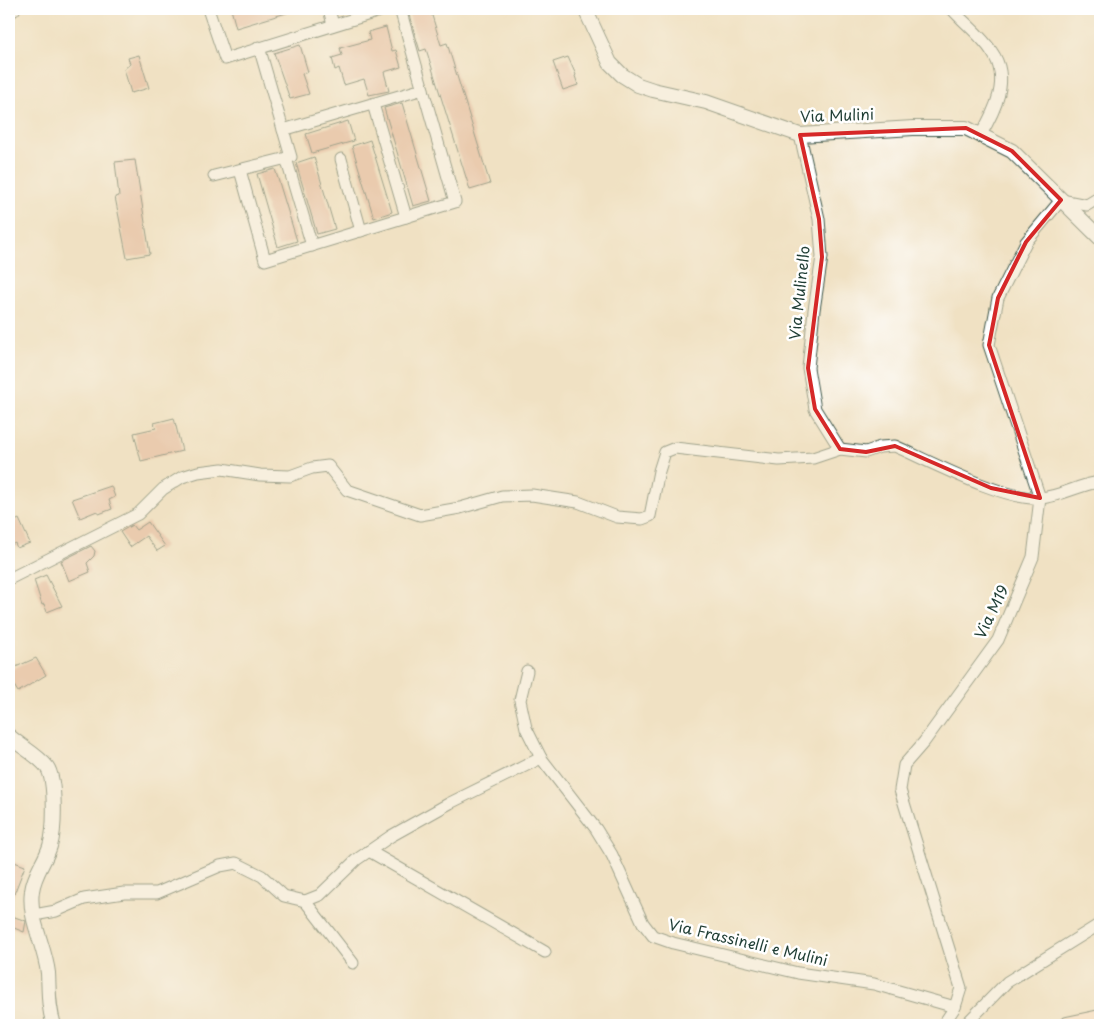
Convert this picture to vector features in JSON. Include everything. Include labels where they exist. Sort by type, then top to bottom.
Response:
[{"type":"main road","points":[[1067,1025],[1100,1018]]},
{"type":"street","points":[[9,11],[13,9]]},
{"type":"street","points":[[208,9],[225,59],[386,9]]},
{"type":"street","points":[[329,9],[334,25]]},
{"type":"street","points":[[240,170],[264,260],[455,202],[400,9]]},
{"type":"street","name":"Via Mulini","points":[[584,9],[610,63],[622,75],[653,90],[706,102],[800,135],[966,128],[1012,151],[1100,238]]},
{"type":"street","points":[[952,9],[993,52],[1000,70],[998,104],[980,136]]},
{"type":"street","points":[[214,176],[291,157],[259,47]]},
{"type":"street","points":[[283,130],[423,89]]},
{"type":"street","points":[[374,104],[406,217]]},
{"type":"street","name":"Via Mulinello","points":[[800,135],[819,219],[822,257],[808,368],[815,409],[840,449]]},
{"type":"street","points":[[286,158],[312,246]]},
{"type":"street","points":[[340,159],[361,231]]},
{"type":"street","points":[[1061,200],[1087,205],[1100,197]]},
{"type":"street","name":"Via M19","points":[[943,1025],[955,1007],[961,988],[900,790],[904,765],[924,742],[998,640],[1033,557],[1040,498],[990,345],[998,298],[1026,242],[1061,200]]},
{"type":"street","points":[[9,579],[138,514],[164,489],[182,477],[198,472],[222,469],[260,475],[290,476],[312,468],[328,466],[347,490],[420,515],[460,508],[502,496],[532,495],[578,502],[617,517],[642,519],[650,516],[659,471],[665,452],[675,448],[779,460],[813,458],[840,449],[866,452],[880,447],[895,446],[991,488],[1040,498],[1100,482]]},
{"type":"street","name":"Via Frassinelli e Mulini","points":[[527,671],[520,700],[526,728],[541,758],[596,829],[612,855],[643,923],[653,936],[674,943],[798,973],[874,984],[955,1007]]},
{"type":"street","points":[[9,736],[43,763],[48,768],[52,779],[54,821],[51,845],[34,879],[31,893],[34,916],[48,972],[47,1000],[54,1025]]},
{"type":"street","points":[[34,916],[56,911],[84,899],[124,893],[157,893],[220,866],[236,863],[262,876],[284,896],[304,901],[320,895],[356,860],[369,851],[450,803],[541,758]]},
{"type":"street","points":[[369,851],[545,952]]},
{"type":"street","points":[[304,901],[353,963]]},
{"type":"street","points":[[965,1025],[1007,982],[1100,924]]},
{"type":"highlighted area","points":[[966,128],[1012,151],[1061,200],[1026,242],[998,298],[989,345],[1040,498],[991,488],[895,446],[866,452],[840,449],[815,409],[808,368],[822,257],[819,219],[800,135]]},
{"type":"building","points":[[231,9],[292,9],[293,11],[236,28]]},
{"type":"building","points":[[430,9],[441,45],[447,43],[490,184],[470,190],[426,49],[420,51],[409,15]]},
{"type":"building","points":[[386,27],[392,51],[396,50],[401,67],[384,72],[389,91],[369,95],[364,79],[344,85],[339,68],[335,70],[332,58],[342,55],[340,48],[370,40],[368,32]]},
{"type":"building","points":[[300,45],[308,72],[302,74],[309,94],[290,99],[274,53]]},
{"type":"building","points":[[139,55],[149,88],[131,93],[124,69],[130,64],[128,58]]},
{"type":"building","points":[[568,57],[578,85],[563,90],[553,62]]},
{"type":"building","points":[[402,103],[431,201],[413,206],[384,108]]},
{"type":"building","points":[[348,121],[354,141],[312,153],[306,134]]},
{"type":"building","points":[[370,140],[392,212],[374,218],[352,146]]},
{"type":"building","points":[[314,157],[335,229],[317,234],[296,163]]},
{"type":"building","points":[[135,160],[150,254],[127,258],[115,197],[119,196],[115,162]]},
{"type":"building","points":[[275,169],[297,241],[278,247],[257,174]]},
{"type":"building","points":[[174,418],[182,451],[141,461],[134,433],[156,428],[154,423]]},
{"type":"building","points":[[111,486],[115,497],[109,500],[112,509],[99,514],[97,511],[80,518],[72,499]]},
{"type":"building","points":[[19,519],[30,543],[17,548],[15,543],[9,546],[9,524]]},
{"type":"building","points":[[148,522],[165,546],[157,551],[146,536],[130,547],[120,532],[132,525],[136,530]]},
{"type":"building","points":[[91,546],[95,551],[94,556],[87,563],[90,572],[69,581],[61,561]]},
{"type":"building","points":[[46,575],[62,606],[47,612],[44,604],[42,605],[34,580]]},
{"type":"building","points":[[36,658],[46,675],[18,692],[9,677],[9,670]]},
{"type":"building","points":[[9,860],[25,866],[9,907]]},
{"type":"building","points":[[9,915],[26,921],[24,932],[9,926]]}]
